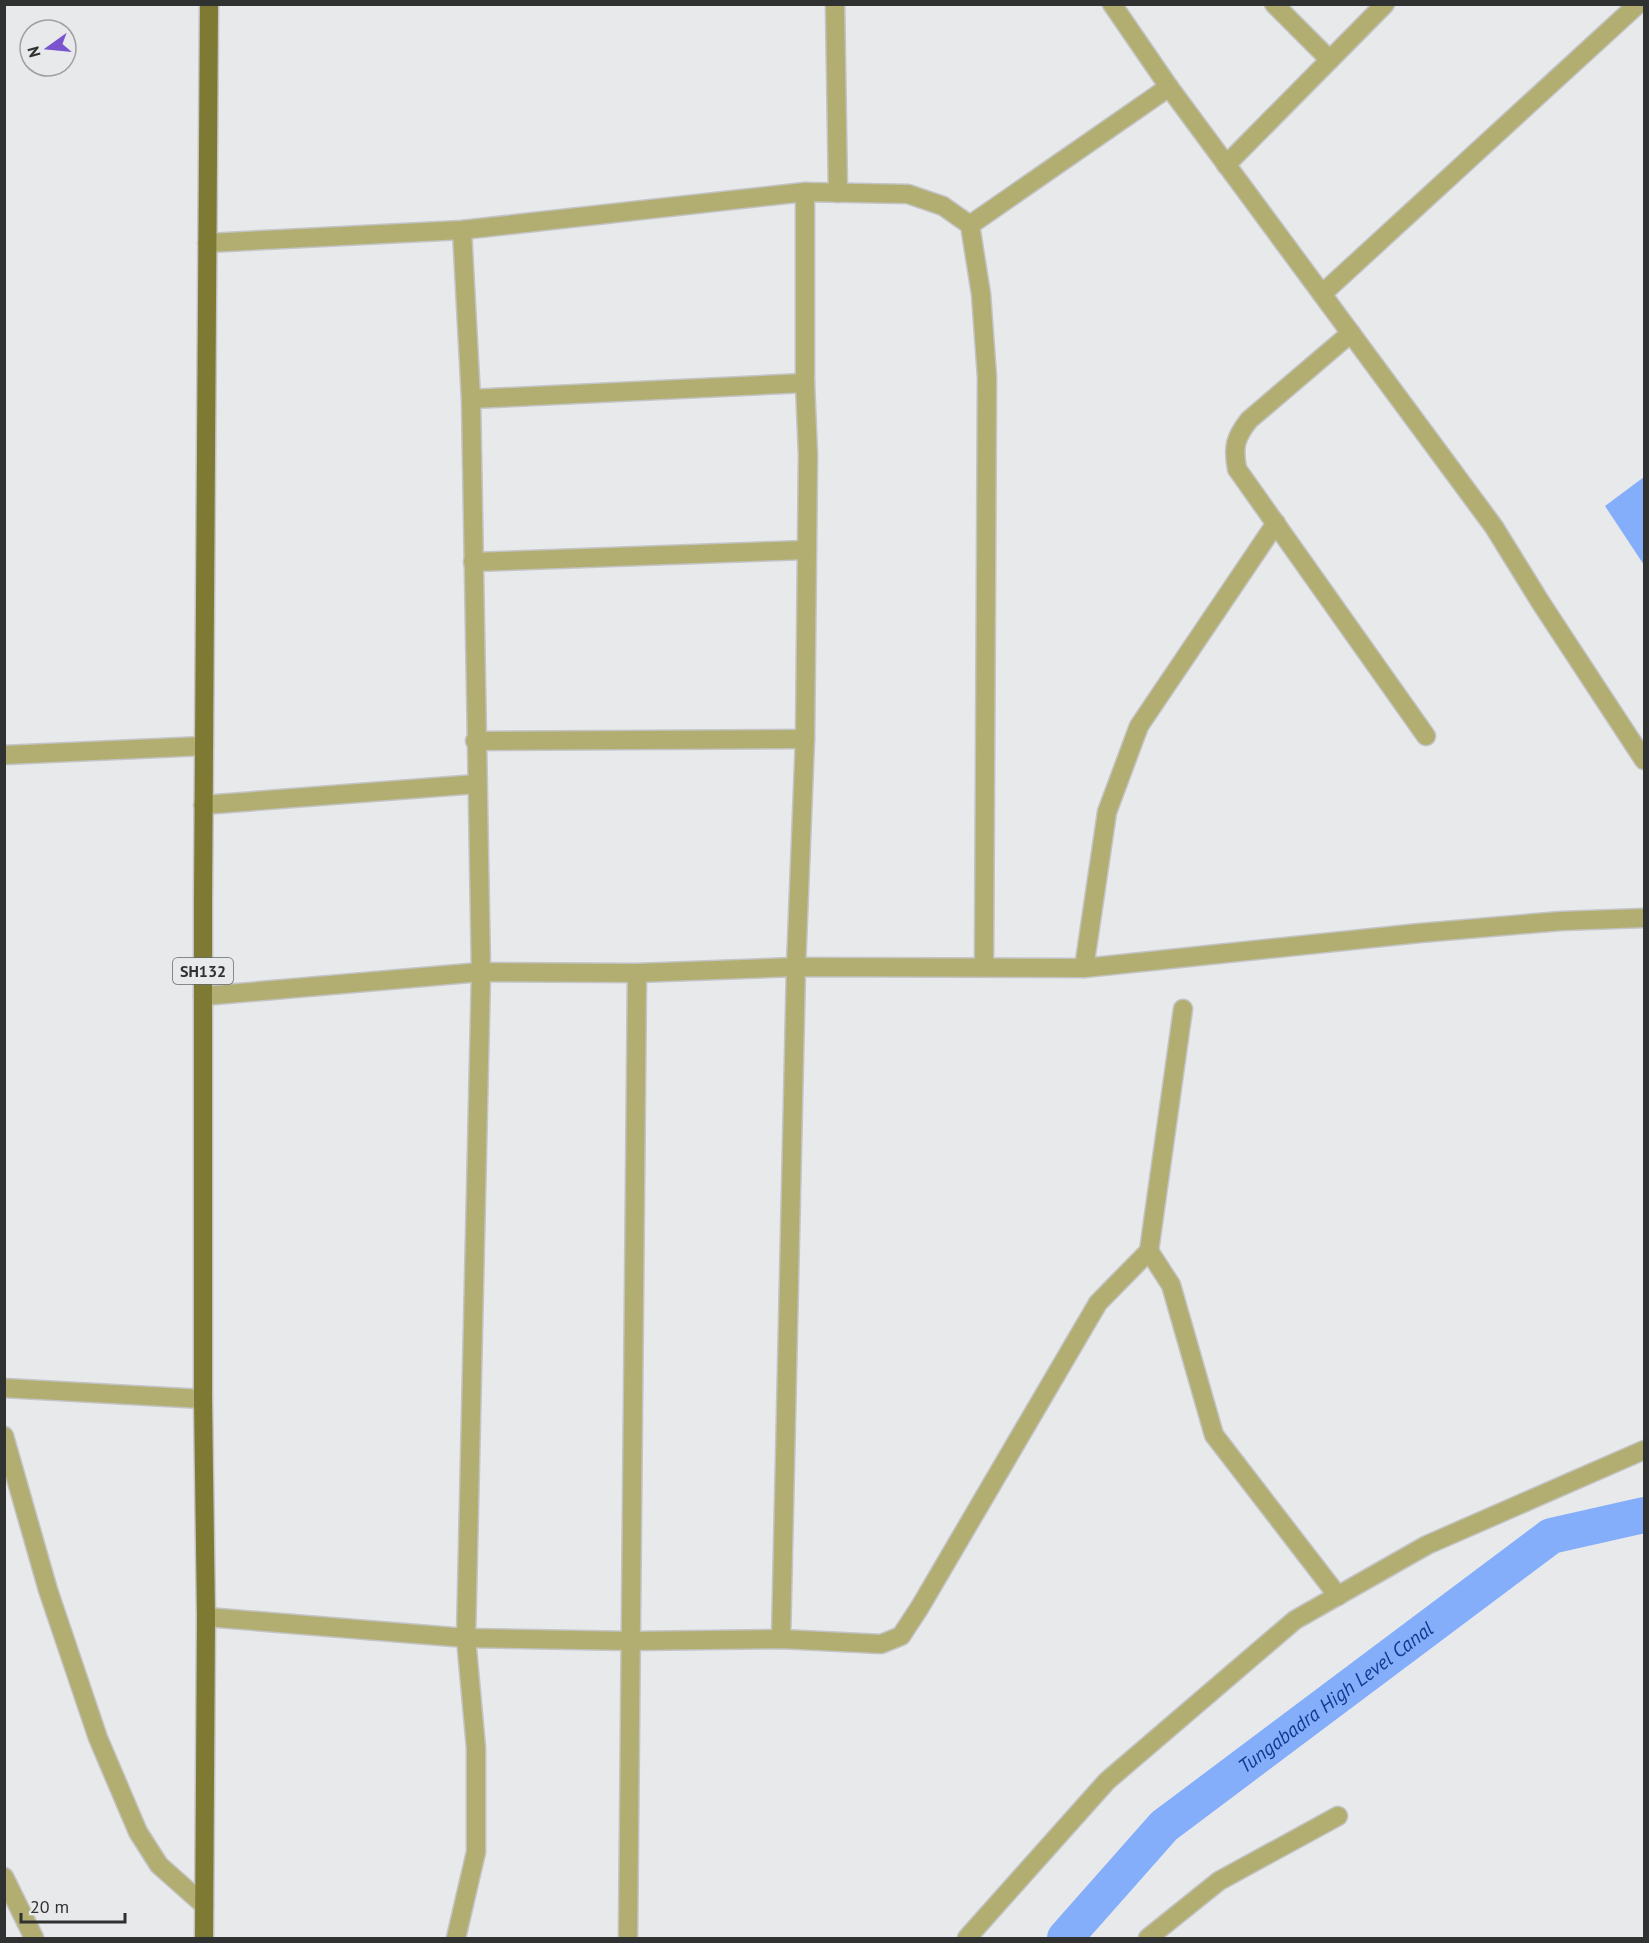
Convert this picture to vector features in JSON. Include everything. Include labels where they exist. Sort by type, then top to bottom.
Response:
[{"type":"main road","name":"SH132","points":[[204,1938],[206,1617],[203,1399],[203,806],[209,4]]},
{"type":"street","points":[[835,4],[838,193]]},
{"type":"street","points":[[1112,4],[1169,87],[1494,527],[1540,603],[1644,760]]},
{"type":"street","points":[[1274,4],[1330,60]]},
{"type":"street","points":[[1226,165],[1385,4]]},
{"type":"street","points":[[1322,294],[1638,4]]},
{"type":"street","points":[[970,225],[1169,87]]},
{"type":"street","points":[[207,243],[462,230],[805,192],[908,194],[943,206],[970,225],[981,294],[987,377],[984,966]]},
{"type":"street","points":[[781,1639],[796,967],[805,739],[808,455],[805,383],[805,192]]},
{"type":"street","points":[[456,1938],[476,1852],[476,1748],[466,1638],[481,972],[471,399],[462,230]]},
{"type":"street","points":[[1351,333],[1249,420],[1239,433],[1234,452],[1237,469],[1426,736]]},
{"type":"street","points":[[471,399],[805,383]]},
{"type":"street","points":[[1084,968],[1107,812],[1139,726],[1276,523]]},
{"type":"street","points":[[473,562],[807,550]]},
{"type":"street","points":[[476,741],[805,739]]},
{"type":"street","points":[[4,755],[204,746]]},
{"type":"street","points":[[203,806],[477,784]]},
{"type":"street","points":[[203,996],[481,972],[637,973],[796,967],[1084,968],[1420,933],[1561,921],[1644,918]]},
{"type":"street","points":[[628,1938],[637,973]]},
{"type":"street","points":[[206,1617],[466,1638],[632,1641],[781,1639],[881,1644],[901,1636],[1098,1303],[1149,1251],[1183,1009]]},
{"type":"street","points":[[1149,1251],[1171,1285],[1214,1436],[1338,1596]]},
{"type":"street","points":[[4,1388],[203,1399]]},
{"type":"street","points":[[4,1436],[52,1602],[98,1738],[134,1822],[159,1865],[204,1905]]},
{"type":"street","points":[[967,1938],[1107,1781],[1295,1620],[1427,1545],[1644,1450]]},
{"type":"street","points":[[1148,1938],[1219,1881],[1338,1816]]},
{"type":"street","points":[[4,1876],[34,1938]]},
{"type":"water","points":[[1644,477],[1644,565],[1605,506]]},
{"type":"waterway","name":"Tungabadra High Level Canal","points":[[1065,1938],[1164,1826],[1551,1536],[1644,1515]]}]
